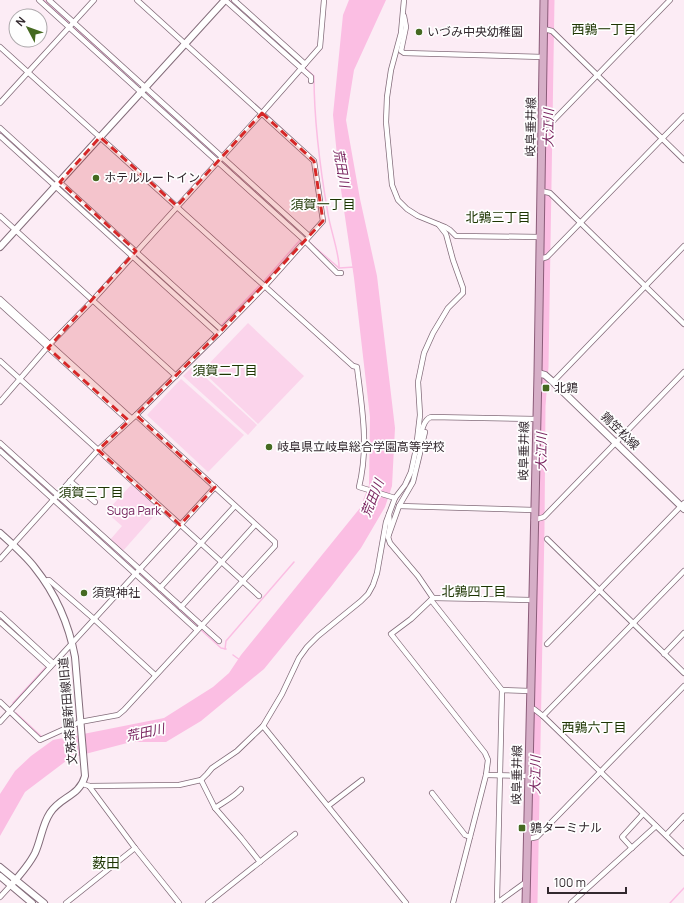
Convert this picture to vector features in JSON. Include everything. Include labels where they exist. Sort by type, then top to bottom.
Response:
[{"type":"main road","name":"岐阜垂井線","points":[[526,903],[529,839],[528,776],[534,710],[530,691],[536,519],[534,510],[536,419],[541,373],[540,237],[545,191],[543,57],[547,30],[544,0]]},
{"type":"street","points":[[39,0],[69,28],[222,157],[309,236]]},
{"type":"street","points":[[49,0],[74,22],[218,161],[337,272],[341,274]]},
{"type":"street","points":[[0,103],[94,0]]},
{"type":"street","points":[[0,559],[98,450],[220,332],[265,286],[323,221],[314,161],[137,0]]},
{"type":"street","points":[[0,247],[225,0],[303,66]]},
{"type":"street","points":[[234,0],[303,66],[311,77],[311,81]]},
{"type":"street","points":[[0,402],[320,47],[324,0]]},
{"type":"street","points":[[404,0],[400,32],[391,70],[386,122],[392,185],[398,200],[407,209],[418,216],[450,230],[459,237],[540,237]]},
{"type":"street","points":[[544,127],[551,123],[598,76],[670,0]]},
{"type":"street","points":[[403,12],[406,27],[401,51],[404,53],[543,57]]},
{"type":"street","points":[[547,30],[598,76],[684,160]]},
{"type":"street","points":[[0,47],[353,366],[357,367],[365,436],[364,468],[359,487],[393,497]]},
{"type":"street","points":[[541,259],[547,257],[581,223],[684,116]]},
{"type":"street","points":[[0,128],[58,184],[220,332]]},
{"type":"street","points":[[0,136],[58,184]]},
{"type":"street","points":[[545,191],[581,223],[684,324]]},
{"type":"street","points":[[0,216],[176,376]]},
{"type":"street","points":[[0,897],[16,880],[35,853],[45,822],[50,813],[58,804],[86,785],[179,785],[201,780],[212,768],[243,746],[263,726],[282,694],[299,658],[307,647],[368,594],[377,573],[386,522],[393,497],[405,485],[416,449],[420,415],[418,382],[424,353],[432,332],[448,308],[463,294],[463,288],[446,234],[439,225]]},
{"type":"street","points":[[553,382],[684,246]]},
{"type":"street","points":[[0,299],[49,346]]},
{"type":"street","points":[[0,304],[132,418],[215,486],[255,525],[275,542],[275,546],[118,715],[80,724],[40,740],[0,702]]},
{"type":"street","points":[[0,361],[259,596]]},
{"type":"street","points":[[536,519],[544,517],[684,372]]},
{"type":"street","name":"鶉笠松線","points":[[541,373],[553,382],[683,506]]},
{"type":"street","points":[[416,449],[427,420],[431,417],[536,419]]},
{"type":"street","points":[[388,537],[399,506],[413,482],[427,420]]},
{"type":"street","points":[[0,443],[219,641]]},
{"type":"street","points":[[0,451],[198,630]]},
{"type":"street","points":[[70,481],[95,502]]},
{"type":"street","points":[[0,722],[215,486]]},
{"type":"street","points":[[160,588],[235,506]]},
{"type":"street","points":[[399,506],[534,510]]},
{"type":"street","points":[[547,644],[683,506]]},
{"type":"street","points":[[389,513],[390,526],[388,537],[390,543],[418,576],[432,599],[502,690],[499,775],[498,902],[526,882]]},
{"type":"street","points":[[181,606],[255,525]]},
{"type":"street","name":"文殊茶屋新田線旧道","points":[[0,533],[35,567],[64,619],[75,657],[86,785]]},
{"type":"street","points":[[547,539],[684,673]]},
{"type":"street","points":[[543,716],[684,571]]},
{"type":"street","points":[[44,581],[49,580],[155,675]]},
{"type":"street","points":[[453,903],[486,775],[488,760],[485,753],[391,634],[411,619],[432,599],[532,600]]},
{"type":"street","points":[[0,614],[52,665]]},
{"type":"street","points":[[0,622],[52,665]]},
{"type":"street","points":[[664,654],[684,633]]},
{"type":"street","points":[[529,839],[537,837],[684,686]]},
{"type":"street","points":[[502,690],[530,691]]},
{"type":"street","points":[[534,710],[543,716],[684,853]]},
{"type":"street","points":[[263,726],[406,903]]},
{"type":"street","points":[[486,775],[528,776]]},
{"type":"street","points":[[201,780],[215,808],[260,862]]},
{"type":"street","points":[[328,806],[362,780]]},
{"type":"street","points":[[86,785],[178,903]]},
{"type":"street","points":[[215,808],[225,800],[236,795],[241,789]]},
{"type":"street","points":[[432,793],[465,835],[470,837]]},
{"type":"street","points":[[632,848],[622,837],[644,814]]},
{"type":"street","points":[[666,835],[684,816]]},
{"type":"street","points":[[571,903],[656,826]]},
{"type":"street","points":[[208,903],[295,834]]},
{"type":"street","points":[[66,903],[135,848]]},
{"type":"street","points":[[0,867],[44,903]]},
{"type":"street","points":[[0,876],[32,903]]},
{"type":"highlighted area","points":[[262,113],[314,161],[323,221],[222,330],[136,415],[215,487],[180,525],[98,450],[129,421],[48,348],[136,251],[60,182],[100,137],[177,206]]},
{"type":"green space","points":[[248,323],[304,376],[258,424],[202,371]]},
{"type":"green space","points":[[193,366],[257,425],[248,435],[183,376]]},
{"type":"green space","points":[[181,379],[244,435],[208,472],[147,415]]},
{"type":"green space","name":"Suga Park","points":[[133,483],[160,509],[122,552],[110,540],[122,526],[106,512]]},
{"type":"water","name":"荒田川","points":[[349,0],[386,0],[354,70],[346,120],[360,199],[377,276],[395,428],[392,486],[385,507],[361,548],[264,669],[201,721],[166,742],[131,742],[70,758],[25,792],[0,836],[0,794],[15,771],[31,756],[53,740],[164,718],[213,687],[229,673],[241,655],[360,508],[369,485],[370,417],[354,278],[339,176],[333,115],[343,15]]},
{"type":"waterway","points":[[44,0],[68,22]]},
{"type":"waterway","name":"大江川","points":[[533,903],[541,406],[544,367],[550,0]]},
{"type":"waterway","points":[[231,1],[301,64]]},
{"type":"waterway","points":[[75,28],[138,86]]},
{"type":"waterway","points":[[305,68],[314,76],[316,128],[320,162],[328,214],[338,256],[339,268]]},
{"type":"waterway","points":[[147,93],[216,156]]},
{"type":"waterway","points":[[0,132],[54,181]]},
{"type":"waterway","points":[[223,163],[303,236]]},
{"type":"waterway","points":[[61,188],[132,252]]},
{"type":"waterway","points":[[264,281],[301,239]]},
{"type":"waterway","points":[[310,243],[339,268],[355,267]]},
{"type":"waterway","points":[[136,255],[194,307]]},
{"type":"waterway","points":[[221,326],[259,286]]},
{"type":"waterway","points":[[0,447],[53,495]]},
{"type":"waterway","points":[[58,499],[67,508]]},
{"type":"waterway","points":[[76,516],[135,570]]},
{"type":"waterway","points":[[225,649],[226,641],[294,562]]},
{"type":"waterway","points":[[139,573],[197,626]]},
{"type":"waterway","points":[[0,618],[45,659]]},
{"type":"waterway","points":[[200,629],[221,648],[226,649]]},
{"type":"waterway","points":[[233,655],[240,660]]},
{"type":"waterway","points":[[13,703],[45,668]]},
{"type":"waterway","points":[[16,713],[42,737]]},
{"type":"waterway","points":[[670,903],[684,888]]},
{"type":"place","name":"いづみ中央幼稚園","points":[[419,32]]},
{"type":"place","name":"ホテルルートイン","points":[[96,178]]},
{"type":"place","name":"北鶉","points":[[546,388]]},
{"type":"place","name":"岐阜県立岐阜総合学園高等学校","points":[[269,447]]},
{"type":"place","name":"須賀神社","points":[[84,593]]},
{"type":"place","name":"鶉ターミナル","points":[[522,828]]},
{"type":"district","name":"西鶉一丁目","points":[[604,29]]},
{"type":"district","name":"須賀一丁目","points":[[323,204]]},
{"type":"district","name":"北鶉三丁目","points":[[498,217]]},
{"type":"district","name":"須賀二丁目","points":[[225,370]]},
{"type":"district","name":"須賀三丁目","points":[[91,492]]},
{"type":"district","name":"北鶉四丁目","points":[[474,591]]},
{"type":"district","name":"西鶉六丁目","points":[[594,727]]},
{"type":"district","name":"薮田","points":[[106,863]]}]
